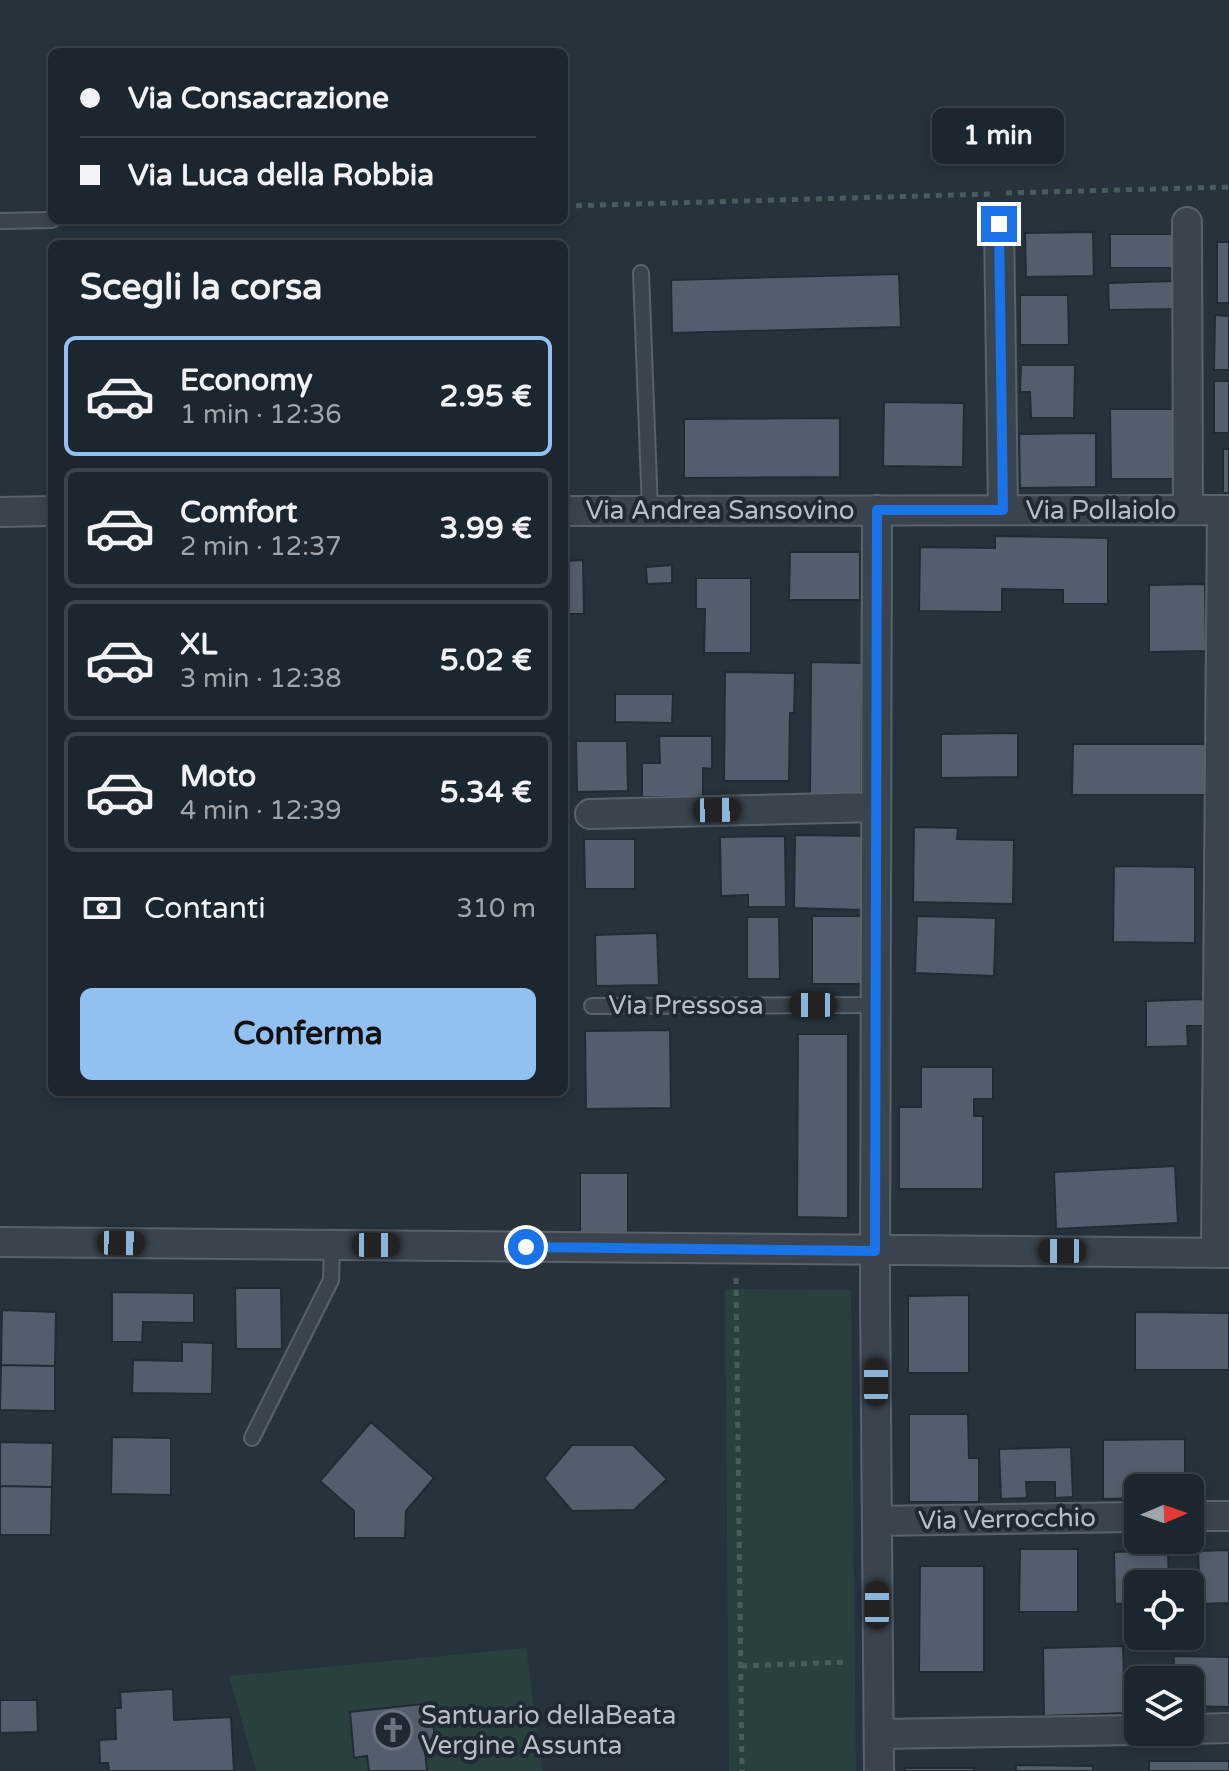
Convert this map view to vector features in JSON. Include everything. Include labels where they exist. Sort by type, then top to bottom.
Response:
[{"type":"street","points":[[1187,222],[1188,510]]},
{"type":"street","points":[[999,224],[1003,510]]},
{"type":"street","points":[[877,510],[875,1251],[879,1771]]},
{"type":"street","name":"Via Pollaiolo","points":[[877,510],[1225,510]]},
{"type":"street","name":"Via Andrea Sansovino","points":[[568,511],[877,510]]},
{"type":"street","points":[[0,1242],[1223,1253],[1225,510]]},
{"type":"street","points":[[0,512],[48,511]]},
{"type":"street","points":[[590,814],[876,807]]},
{"type":"street","points":[[1204,1516],[1229,1516]]},
{"type":"street","name":"Via Verrocchio","points":[[877,1521],[1124,1517]]},
{"type":"street","points":[[1204,1729],[1229,1728]]},
{"type":"street","points":[[879,1734],[1124,1730]]},
{"type":"lane","points":[[0,221],[48,220]]},
{"type":"lane","points":[[641,273],[650,510]]},
{"type":"lane","name":"Via Pressosa","points":[[592,1006],[875,1005]]},
{"type":"lane","points":[[252,1438],[331,1280],[332,1245]]},
{"type":"path","points":[[568,206],[1229,187]]},
{"type":"path","points":[[736,1249],[742,1771]]},
{"type":"path","points":[[741,1666],[878,1661]]},
{"type":"green space","points":[[725,1289],[851,1290],[856,1771],[729,1771]]},
{"type":"green space","points":[[526,1648],[542,1771],[256,1771],[229,1676]]},
{"type":"building","points":[[1093,232],[1094,276],[1026,277],[1025,233]]},
{"type":"building","points":[[1110,234],[1173,234],[1173,268],[1110,268]]},
{"type":"building","points":[[1217,242],[1229,242],[1229,303],[1217,303]]},
{"type":"building","points":[[899,274],[901,327],[672,333],[671,280]]},
{"type":"building","points":[[1173,281],[1174,309],[1109,310],[1108,283]]},
{"type":"building","points":[[1020,295],[1068,295],[1069,345],[1020,345]]},
{"type":"building","points":[[1215,315],[1229,316],[1229,370],[1214,370]]},
{"type":"building","points":[[1021,365],[1075,365],[1074,418],[1031,418],[1030,392],[1020,392]]},
{"type":"building","points":[[1214,381],[1229,381],[1229,433],[1214,433]]},
{"type":"building","points":[[884,402],[964,403],[963,467],[883,466]]},
{"type":"building","points":[[1110,409],[1174,409],[1175,479],[1111,479]]},
{"type":"building","points":[[840,418],[840,477],[684,478],[684,419]]},
{"type":"building","points":[[1096,433],[1096,487],[1020,488],[1019,434]]},
{"type":"building","points":[[1223,449],[1229,449],[1229,493],[1223,493]]},
{"type":"building","points":[[995,536],[1108,538],[1108,604],[1063,604],[1063,590],[1002,589],[1002,612],[919,611],[920,547],[995,548]]},
{"type":"building","points":[[790,552],[860,552],[860,600],[789,600]]},
{"type":"building","points":[[583,560],[584,614],[568,614],[568,561]]},
{"type":"building","points":[[672,565],[672,583],[647,584],[646,567]]},
{"type":"building","points":[[696,578],[751,578],[751,653],[704,653],[705,609],[696,609]]},
{"type":"building","points":[[1205,584],[1206,651],[1149,652],[1149,585]]},
{"type":"building","points":[[811,662],[862,663],[861,796],[810,796]]},
{"type":"building","points":[[725,672],[795,673],[794,713],[790,713],[789,781],[724,781]]},
{"type":"building","points":[[615,694],[673,694],[672,723],[615,722]]},
{"type":"building","points":[[1018,733],[1018,777],[941,778],[941,734]]},
{"type":"building","points":[[659,736],[712,736],[712,769],[703,768],[703,797],[642,797],[642,763],[660,763]]},
{"type":"building","points":[[576,741],[627,741],[628,791],[577,792]]},
{"type":"building","points":[[1073,744],[1205,744],[1205,795],[1072,795]]},
{"type":"building","points":[[914,827],[958,828],[957,839],[1014,840],[1013,904],[913,902]]},
{"type":"building","points":[[795,835],[866,836],[864,910],[794,908]]},
{"type":"building","points":[[785,836],[786,907],[748,907],[748,895],[721,896],[720,837]]},
{"type":"building","points":[[584,839],[635,839],[635,889],[585,889]]},
{"type":"building","points":[[1114,866],[1195,867],[1195,943],[1113,942]]},
{"type":"building","points":[[812,916],[865,916],[865,984],[812,984]]},
{"type":"building","points":[[917,916],[996,918],[994,976],[915,973]]},
{"type":"building","points":[[747,917],[779,917],[780,979],[747,979]]},
{"type":"building","points":[[657,933],[659,985],[596,986],[595,935]]},
{"type":"building","points":[[1204,999],[1204,1026],[1187,1026],[1188,1046],[1146,1047],[1146,1001]]},
{"type":"building","points":[[670,1030],[671,1108],[586,1109],[585,1031]]},
{"type":"building","points":[[798,1034],[848,1034],[848,1218],[797,1217]]},
{"type":"building","points":[[921,1067],[993,1067],[993,1099],[974,1099],[974,1116],[983,1116],[983,1189],[899,1189],[899,1107],[921,1107]]},
{"type":"building","points":[[1175,1166],[1178,1223],[1056,1229],[1054,1172]]},
{"type":"building","points":[[580,1173],[628,1173],[628,1233],[580,1233]]},
{"type":"building","points":[[235,1288],[281,1288],[282,1349],[236,1349]]},
{"type":"building","points":[[112,1292],[194,1293],[194,1323],[143,1322],[142,1342],[112,1342]]},
{"type":"building","points":[[969,1295],[969,1373],[908,1373],[908,1296]]},
{"type":"building","points":[[2,1310],[56,1312],[55,1366],[1,1365]]},
{"type":"building","points":[[1135,1312],[1229,1313],[1229,1370],[1135,1370]]},
{"type":"building","points":[[182,1342],[213,1343],[212,1394],[132,1393],[133,1360],[182,1361]]},
{"type":"building","points":[[1,1365],[55,1366],[55,1411],[0,1410]]},
{"type":"building","points":[[909,1414],[968,1414],[969,1458],[979,1458],[979,1502],[909,1502]]},
{"type":"building","points":[[371,1422],[434,1478],[406,1511],[405,1538],[354,1538],[354,1511],[320,1481]]},
{"type":"building","points":[[112,1437],[171,1438],[171,1495],[111,1494]]},
{"type":"building","points":[[1185,1439],[1185,1474],[1124,1474],[1124,1498],[1103,1499],[1103,1440]]},
{"type":"building","points":[[0,1442],[53,1443],[52,1487],[0,1486]]},
{"type":"building","points":[[572,1445],[633,1445],[667,1479],[634,1510],[572,1511],[544,1478]]},
{"type":"building","points":[[1071,1447],[1073,1497],[1055,1498],[1055,1482],[1026,1482],[1027,1498],[1001,1499],[999,1449]]},
{"type":"building","points":[[0,1486],[52,1487],[51,1535],[0,1535]]},
{"type":"building","points":[[1020,1549],[1078,1549],[1078,1612],[1019,1612]]},
{"type":"building","points":[[1229,1550],[1229,1603],[1204,1604],[1204,1570],[1199,1570],[1198,1554],[1204,1554],[1204,1551]]},
{"type":"building","points":[[1114,1552],[1168,1554],[1169,1570],[1124,1570],[1124,1604],[1115,1604]]},
{"type":"building","points":[[920,1566],[984,1566],[984,1672],[919,1672]]},
{"type":"building","points":[[1123,1646],[1124,1713],[1044,1716],[1043,1648]]},
{"type":"building","points":[[1174,1656],[1229,1657],[1229,1707],[1204,1706],[1204,1666],[1174,1666]]},
{"type":"building","points":[[173,1689],[174,1720],[231,1717],[234,1771],[109,1771],[108,1763],[100,1763],[99,1740],[116,1739],[115,1708],[121,1708],[120,1692]]},
{"type":"building","points":[[0,1700],[37,1700],[38,1732],[0,1733]]},
{"type":"building","name":"Santuario dellaBeata Vergine Assunta","points":[[431,1703],[436,1749],[425,1750],[427,1771],[369,1771],[367,1756],[354,1758],[350,1712]]},
{"type":"building","points":[[1149,1761],[1229,1761],[1229,1771],[1149,1771]]},
{"type":"building","points":[[1016,1765],[1093,1766],[1093,1771],[1016,1771]]},
{"type":"building","points":[[905,1768],[974,1768],[974,1771],[905,1771]]},
{"type":"place","name":"Santuario dellaBeata Vergine Assunta","points":[[393,1730]]},
{"type":"route","points":[[526,1247],[875,1251],[877,510],[1003,510],[999,224]]}]
